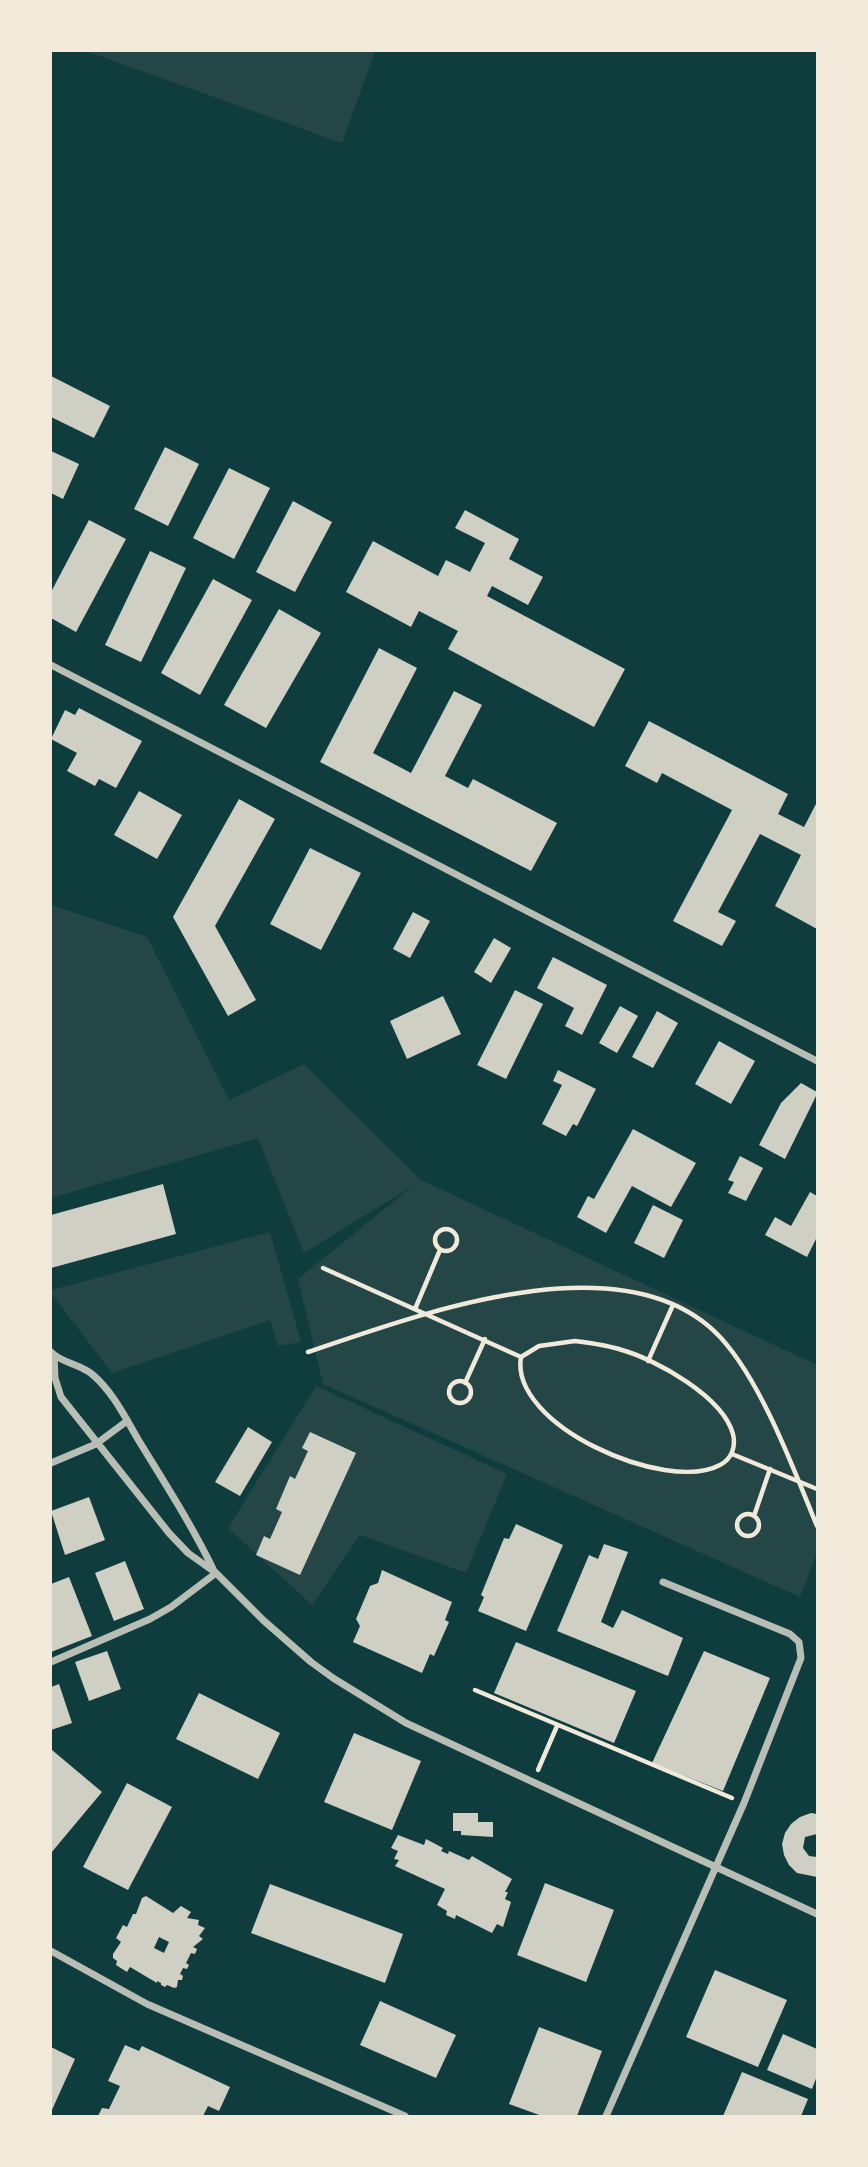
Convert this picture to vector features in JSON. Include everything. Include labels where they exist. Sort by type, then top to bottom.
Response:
[{"type":"street","points":[[51,665],[817,1061]]},
{"type":"street","points":[[53,1354],[93,1375],[127,1421],[195,1531],[215,1573]]},
{"type":"street","points":[[53,1354],[56,1384],[61,1397],[96,1444],[187,1553],[215,1573],[283,1639],[333,1678],[406,1723],[817,1914]]},
{"type":"street","points":[[51,1463],[96,1444],[127,1421]]},
{"type":"street","points":[[51,1661],[138,1625],[171,1607],[215,1573]]},
{"type":"street","points":[[606,2116],[744,1803],[801,1658],[799,1642],[790,1634],[663,1582]]},
{"type":"street","points":[[51,1951],[147,2004],[405,2116]]},
{"type":"path","points":[[445,1229],[452,1231],[456,1244],[451,1250],[440,1250],[435,1241],[437,1235],[445,1229]]},
{"type":"path","points":[[415,1309],[440,1250]]},
{"type":"path","points":[[323,1268],[521,1357]]},
{"type":"path","points":[[308,1352],[424,1313],[490,1299],[567,1288],[628,1291],[673,1305],[692,1314],[711,1329],[735,1357],[772,1423],[817,1526]]},
{"type":"path","points":[[649,1361],[673,1305]]},
{"type":"path","points":[[465,1383],[485,1339]]},
{"type":"path","points":[[575,1340],[624,1350],[649,1361],[699,1390],[715,1406],[731,1427],[735,1441],[732,1454],[722,1465],[687,1473],[642,1466],[611,1455],[579,1439],[553,1420],[540,1406],[523,1381],[521,1357],[539,1346],[575,1340]]},
{"type":"path","points":[[455,1382],[465,1383],[470,1392],[468,1399],[461,1403],[454,1402],[449,1393],[450,1386],[455,1382]]},
{"type":"path","points":[[732,1454],[817,1489]]},
{"type":"path","points":[[754,1516],[770,1469]]},
{"type":"path","points":[[747,1514],[754,1516],[758,1521],[756,1532],[750,1536],[743,1534],[737,1526],[739,1519],[747,1514]]},
{"type":"path","points":[[475,1690],[744,1803]]},
{"type":"path","points":[[533,1781],[556,1726]]},
{"type":"shaded area","points":[[86,51],[375,51],[342,143]]},
{"type":"shaded area","points":[[51,905],[147,937],[229,1100],[304,1064],[421,1180],[817,1365],[817,1553],[800,1597],[323,1384],[298,1279],[414,1185],[304,1253],[258,1138],[51,1198]]},
{"type":"shaded area","points":[[270,1232],[301,1342],[278,1346],[270,1320],[112,1373],[51,1293],[51,1290]]},
{"type":"shaded area","points":[[316,1386],[507,1474],[466,1573],[360,1535],[312,1605],[228,1528]]},
{"type":"building","points":[[51,376],[110,406],[94,438],[51,417]]},
{"type":"building","points":[[165,447],[199,464],[168,526],[134,509]]},
{"type":"building","points":[[51,451],[79,464],[63,499],[51,493]]},
{"type":"building","points":[[229,468],[270,488],[234,559],[193,538]]},
{"type":"building","points":[[293,501],[332,522],[295,592],[256,572]]},
{"type":"building","points":[[465,510],[519,539],[509,559],[543,577],[528,605],[492,586],[487,596],[625,669],[594,727],[448,649],[458,631],[419,611],[411,627],[346,592],[373,541],[438,576],[446,560],[470,572],[485,543],[455,528]]},
{"type":"building","points":[[89,520],[126,539],[76,632],[51,618],[51,592]]},
{"type":"building","points":[[150,551],[186,568],[141,662],[105,645]]},
{"type":"building","points":[[213,579],[252,600],[200,695],[161,673]]},
{"type":"building","points":[[279,609],[321,633],[266,728],[224,705]]},
{"type":"building","points":[[379,648],[417,668],[373,753],[411,773],[454,691],[482,705],[445,776],[468,788],[473,779],[557,823],[531,871],[320,762]]},
{"type":"building","points":[[79,708],[142,741],[116,788],[99,779],[95,786],[67,771],[77,753],[51,739],[65,710],[75,715]]},
{"type":"building","points":[[649,721],[788,794],[778,814],[804,827],[817,802],[817,929],[775,906],[801,855],[760,834],[718,912],[736,921],[722,946],[673,921],[732,810],[662,773],[657,783],[625,766]]},
{"type":"building","points":[[139,791],[182,815],[157,859],[114,835]]},
{"type":"building","points":[[239,799],[275,819],[215,926],[256,1000],[228,1016],[173,917]]},
{"type":"building","points":[[310,848],[361,873],[321,950],[270,924]]},
{"type":"building","points":[[413,912],[430,921],[410,958],[393,949]]},
{"type":"building","points":[[494,938],[511,948],[491,983],[474,972]]},
{"type":"building","points":[[553,957],[607,985],[582,1035],[565,1026],[574,1008],[537,988]]},
{"type":"building","points":[[515,990],[543,1004],[506,1079],[477,1065]]},
{"type":"building","points":[[443,996],[461,1034],[407,1059],[390,1021]]},
{"type":"building","points":[[620,1006],[638,1016],[617,1053],[599,1043]]},
{"type":"building","points":[[657,1011],[678,1023],[653,1068],[632,1057]]},
{"type":"building","points":[[719,1041],[755,1061],[731,1104],[695,1084]]},
{"type":"building","points":[[558,1070],[596,1089],[577,1126],[573,1124],[566,1136],[542,1124],[562,1085],[553,1081]]},
{"type":"building","points":[[801,1083],[817,1094],[785,1159],[759,1145],[781,1103]]},
{"type":"building","points":[[633,1129],[696,1163],[671,1207],[632,1186],[606,1233],[577,1217],[588,1196],[594,1199]]},
{"type":"building","points":[[740,1156],[763,1168],[746,1201],[728,1193],[734,1182],[728,1180]]},
{"type":"building","points":[[163,1184],[176,1234],[51,1268],[51,1215]]},
{"type":"building","points":[[810,1192],[817,1196],[817,1237],[807,1257],[765,1235],[775,1217],[791,1226]]},
{"type":"building","points":[[653,1205],[683,1220],[664,1258],[634,1243]]},
{"type":"building","points":[[248,1427],[272,1442],[240,1496],[215,1482]]},
{"type":"building","points":[[310,1432],[356,1453],[300,1575],[256,1555],[264,1536],[270,1539],[282,1512],[276,1509],[290,1476],[295,1479],[308,1451],[302,1448]]},
{"type":"building","points":[[89,1497],[105,1540],[65,1555],[51,1511]]},
{"type":"building","points":[[516,1524],[563,1545],[526,1631],[478,1611],[484,1597],[481,1595],[504,1538],[509,1539]]},
{"type":"building","points":[[604,1544],[628,1552],[601,1622],[613,1628],[622,1610],[683,1638],[668,1676],[557,1631],[589,1555],[598,1559]]},
{"type":"building","points":[[125,1561],[144,1609],[114,1621],[95,1573]]},
{"type":"building","points":[[382,1570],[452,1602],[445,1620],[449,1622],[434,1656],[430,1654],[422,1673],[353,1642],[360,1626],[356,1619],[370,1586],[378,1583]]},
{"type":"building","points":[[69,1577],[92,1636],[51,1652],[51,1584]]},
{"type":"building","points":[[516,1642],[636,1691],[614,1743],[494,1693]]},
{"type":"building","points":[[107,1651],[121,1689],[89,1701],[75,1662]]},
{"type":"building","points":[[704,1651],[770,1678],[723,1791],[652,1763]]},
{"type":"building","points":[[59,1684],[72,1723],[51,1730],[51,1687]]},
{"type":"building","points":[[199,1693],[280,1733],[258,1779],[176,1739]]},
{"type":"building","points":[[354,1733],[421,1761],[392,1830],[324,1802]]},
{"type":"building","points":[[52,1750],[102,1792],[51,1853],[51,1752]]},
{"type":"building","points":[[127,1783],[172,1807],[128,1890],[83,1867]]},
{"type":"building","points":[[453,1813],[478,1813],[478,1822],[493,1822],[493,1837],[461,1835],[461,1831],[453,1831]]},
{"type":"building","points":[[811,1813],[817,1814],[817,1834],[805,1837],[803,1848],[809,1856],[817,1857],[817,1877],[797,1873],[789,1865],[782,1844],[791,1824]]},
{"type":"building","points":[[398,1835],[424,1845],[426,1839],[443,1848],[441,1851],[448,1854],[449,1851],[469,1860],[472,1856],[512,1879],[505,1892],[508,1892],[505,1899],[511,1902],[503,1927],[497,1924],[492,1933],[456,1915],[455,1919],[446,1915],[447,1911],[437,1905],[445,1889],[395,1866],[399,1860],[394,1859],[398,1851],[391,1848]]},
{"type":"building","points":[[545,1883],[614,1910],[586,1982],[517,1955]]},
{"type":"building","points":[[270,1884],[403,1934],[385,1983],[251,1933]]},
{"type":"building","points":[[146,1896],[173,1913],[181,1906],[191,1912],[187,1918],[199,1920],[198,1925],[205,1928],[199,1936],[203,1939],[193,1947],[197,1949],[195,1954],[191,1953],[186,1963],[189,1965],[187,1969],[183,1968],[180,1974],[183,1976],[182,1980],[178,1980],[177,1987],[165,1987],[130,1967],[127,1972],[116,1965],[117,1961],[113,1958],[121,1942],[116,1938],[123,1925],[127,1927],[133,1914],[136,1914],[142,1898]],"holes":[[[159,1937],[169,1942],[164,1953],[154,1948]]]},
{"type":"building","points":[[715,1970],[787,2000],[758,2067],[686,2037]]},
{"type":"building","points":[[380,2001],[456,2035],[436,2078],[360,2045]]},
{"type":"building","points":[[539,2027],[602,2051],[577,2116],[542,2116],[509,2104]]},
{"type":"building","points":[[783,2034],[817,2049],[817,2076],[812,2089],[767,2070]]},
{"type":"building","points":[[125,2045],[139,2051],[142,2046],[230,2087],[219,2111],[208,2106],[203,2116],[98,2116],[102,2108],[109,2109],[120,2086],[108,2081]]},
{"type":"building","points":[[51,2047],[75,2059],[51,2112]]},
{"type":"building","points":[[742,2072],[808,2099],[801,2116],[723,2116]]}]
